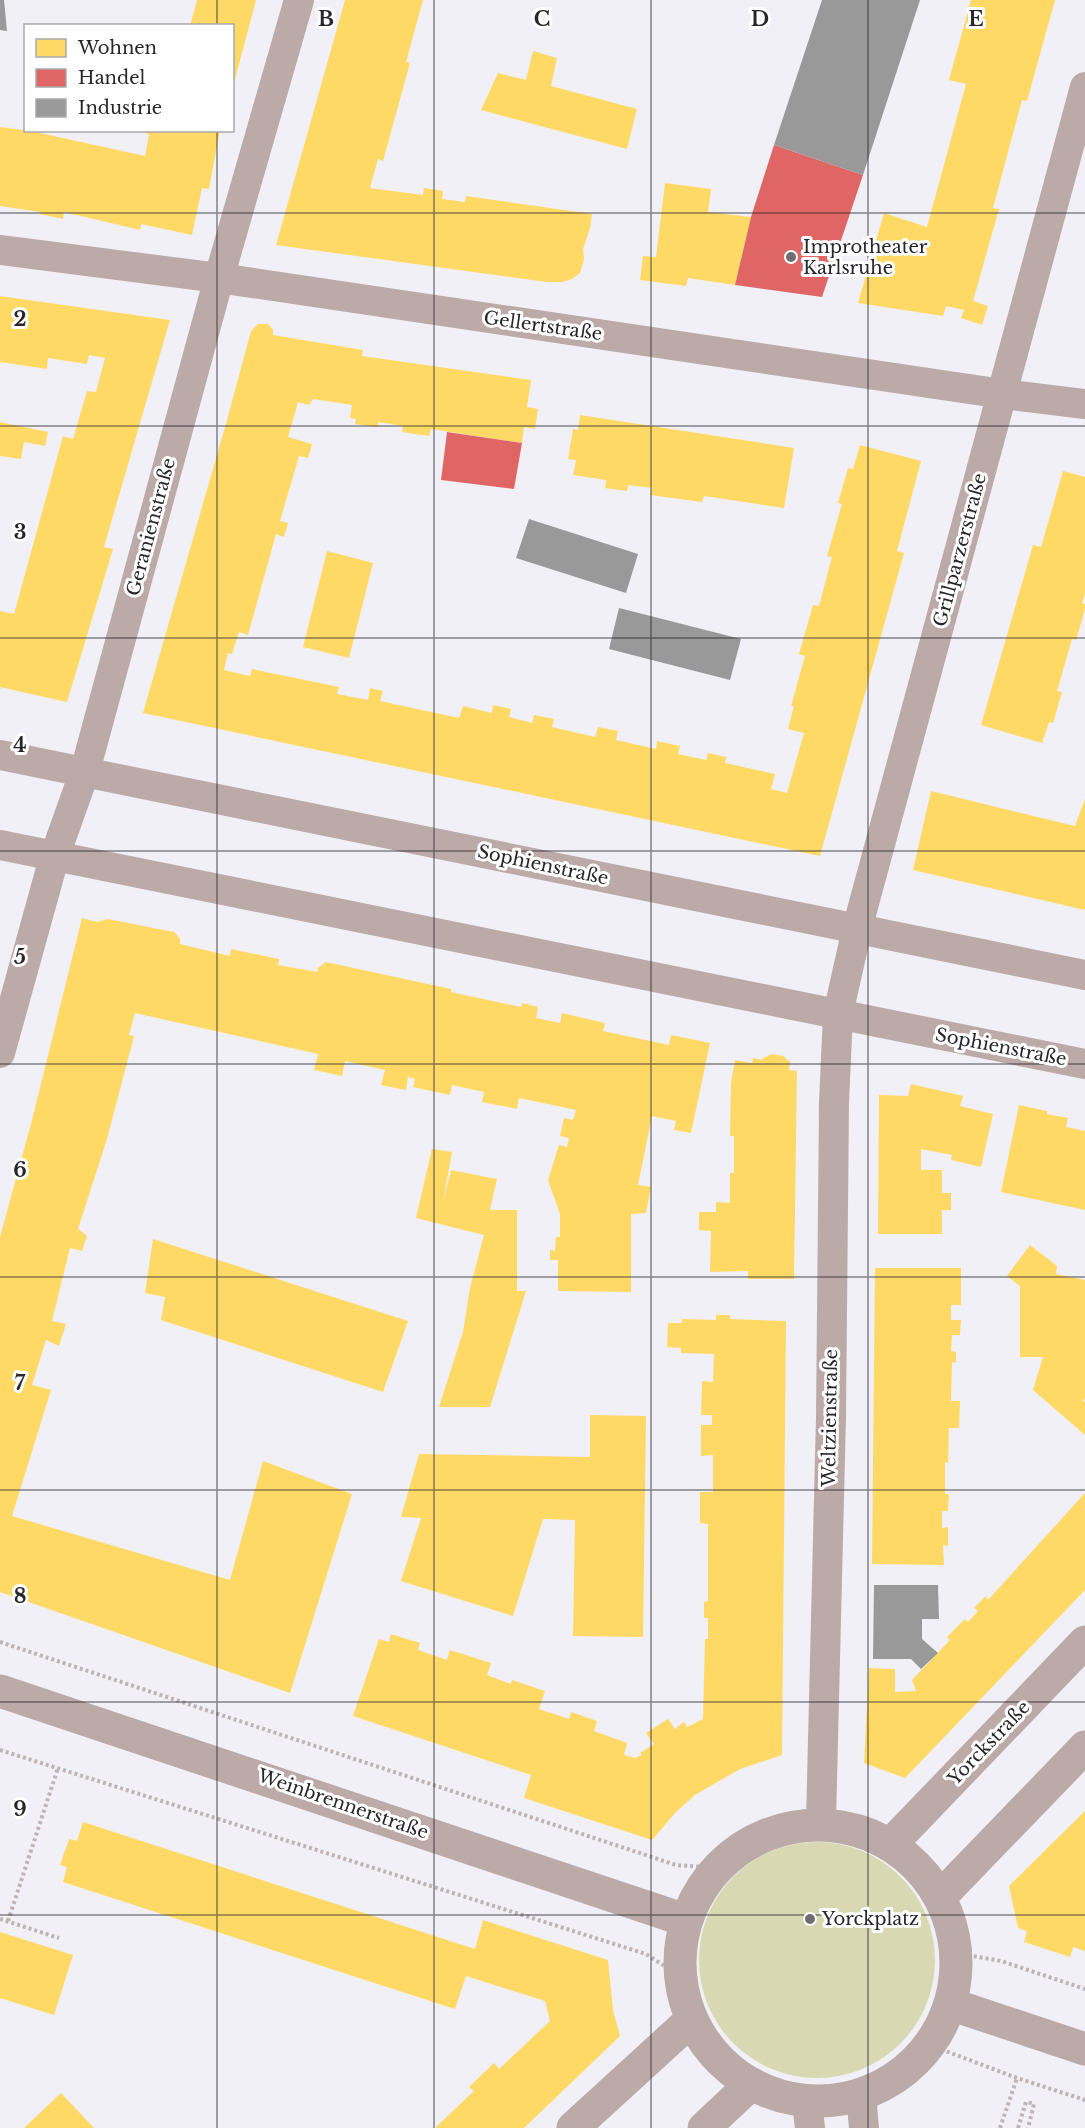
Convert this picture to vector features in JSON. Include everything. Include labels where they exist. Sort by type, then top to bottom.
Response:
[{"type":"street","name":"Geranienstraße","points":[[0,1053],[54,858],[85,771],[219,278],[299,0]]},
{"type":"street","name":"Grillparzerstraße","points":[[838,1014],[856,929],[1085,87]]},
{"type":"street","name":"Gellertstraße","points":[[0,250],[219,278],[1003,394],[1085,404]]},
{"type":"street","name":"Sophienstraße","points":[[0,755],[1085,975]]},
{"type":"street","name":"Sophienstraße","points":[[0,845],[54,858],[1085,1064]]},
{"type":"street","name":"Weltzienstraße","points":[[821,1821],[831,1417],[834,1103],[838,1014]]},
{"type":"street","name":"Yorckstraße","points":[[892,1843],[1085,1642]]},
{"type":"street","name":"Weinbrennerstraße","points":[[0,1691],[685,1920]]},
{"type":"street","points":[[943,1894],[1085,1747]]},
{"type":"street","points":[[821,1821],[892,1843],[943,1894],[956,1953],[950,2004],[930,2044],[901,2074],[861,2095],[809,2115],[792,2100],[750,2085],[717,2060],[690,2020],[678,1975],[685,1920],[716,1868],[761,1834],[821,1821]]},
{"type":"street","points":[[950,2004],[1085,2049]]},
{"type":"street","points":[[573,2128],[690,2020]]},
{"type":"street","points":[[704,2128],[750,2085]]},
{"type":"street","points":[[861,2095],[864,2128]]},
{"type":"path","points":[[0,1642],[676,1865],[716,1868]]},
{"type":"path","points":[[0,1750],[646,1954],[678,1975]]},
{"type":"path","points":[[8,1921],[58,1768]]},
{"type":"path","points":[[0,1919],[59,1938]]},
{"type":"path","points":[[956,1953],[1001,1961],[1085,1989]]},
{"type":"path","points":[[930,2044],[1017,2078],[1085,2100]]},
{"type":"path","points":[[1000,2128],[1017,2078]]},
{"type":"path","points":[[1018,2128],[1026,2102],[1034,2104],[1028,2128]]},
{"type":"green space","points":[[817,1842],[862,1851],[892,1869],[908,1885],[921,1905],[930,1926],[935,1960],[926,2005],[908,2035],[892,2051],[872,2064],[851,2073],[817,2078],[772,2069],[742,2051],[726,2035],[713,2015],[704,1994],[699,1960],[708,1915],[726,1885],[742,1869],[762,1856],[783,1847]]},
{"type":"building: Wohnen","points":[[197,0],[256,0],[234,83],[234,24],[191,24]]},
{"type":"building: Wohnen","points":[[345,0],[423,0],[406,62],[410,63],[383,161],[378,159],[370,188],[423,195],[424,188],[443,191],[442,199],[465,202],[466,196],[592,214],[583,249],[584,259],[580,273],[562,282],[547,282],[276,245]]},
{"type":"building: Wohnen","points":[[971,0],[1055,0],[1027,101],[1022,100],[993,208],[999,209],[973,301],[988,306],[982,325],[961,318],[964,310],[946,306],[943,316],[858,303],[884,213],[927,227],[966,84],[949,80]]},
{"type":"building: Wohnen","points":[[533,51],[557,58],[551,86],[637,109],[627,149],[481,110],[498,73],[526,80]]},
{"type":"building: Wohnen","points":[[0,127],[36,132],[145,156],[149,134],[145,132],[220,132],[209,189],[202,188],[192,235],[141,224],[140,230],[64,212],[63,219],[40,214],[40,212],[0,206]]},
{"type":"building: Wohnen","points":[[665,183],[711,189],[708,212],[751,217],[735,285],[688,278],[686,286],[640,280],[643,256],[656,257]]},
{"type":"building: Wohnen","points":[[0,296],[170,320],[104,547],[113,549],[67,702],[0,687],[0,611],[14,614],[63,436],[73,439],[87,391],[96,392],[105,358],[89,355],[87,364],[48,358],[47,369],[0,362]]},
{"type":"building: Wohnen","points":[[258,324],[268,324],[273,330],[273,335],[363,350],[362,356],[531,380],[527,407],[538,409],[535,429],[524,427],[522,443],[431,429],[429,436],[402,432],[403,426],[378,422],[378,427],[355,424],[356,419],[350,418],[352,405],[313,399],[309,405],[298,402],[288,437],[312,444],[308,458],[299,456],[280,521],[288,523],[284,537],[276,534],[248,635],[239,632],[232,654],[228,653],[224,670],[250,676],[252,669],[339,687],[337,694],[368,700],[370,688],[383,691],[380,701],[459,718],[463,706],[492,713],[493,705],[511,709],[509,717],[532,723],[534,715],[554,719],[552,727],[595,737],[598,727],[618,731],[616,740],[656,749],[657,741],[680,746],[678,754],[706,760],[708,753],[726,757],[725,763],[775,774],[771,789],[787,793],[804,733],[788,729],[794,706],[791,706],[805,656],[799,654],[813,605],[819,606],[832,557],[827,556],[842,504],[838,503],[848,468],[853,469],[860,445],[921,461],[897,551],[904,553],[820,856],[143,713],[251,331]]},
{"type":"building: Wohnen","points":[[580,415],[794,448],[784,508],[704,496],[702,502],[650,495],[652,488],[628,485],[627,491],[605,488],[606,480],[573,475],[576,460],[568,459],[573,429],[578,430]]},
{"type":"building: Wohnen","points":[[0,422],[48,432],[45,446],[24,442],[21,459],[0,456]]},
{"type":"building: Wohnen","points":[[1063,471],[1085,477],[1085,594],[1082,603],[1085,604],[1085,609],[1076,640],[1072,639],[1057,691],[1062,692],[1053,723],[1049,722],[1042,743],[981,725],[1033,545],[1041,547]]},
{"type":"building: Wohnen","points":[[327,551],[373,563],[349,658],[303,647]]},
{"type":"building: Wohnen","points":[[931,791],[1075,826],[1085,799],[1085,910],[913,870]]},
{"type":"building: Wohnen","points":[[82,918],[97,922],[108,919],[174,932],[180,939],[180,944],[230,956],[231,949],[279,959],[278,965],[317,972],[318,968],[326,962],[521,1007],[522,1003],[538,1007],[536,1018],[560,1023],[562,1013],[605,1023],[603,1031],[669,1045],[671,1035],[710,1043],[691,1133],[674,1130],[676,1121],[652,1116],[638,1185],[651,1187],[646,1213],[631,1214],[631,1292],[558,1291],[558,1260],[550,1260],[550,1250],[555,1251],[556,1237],[560,1237],[560,1214],[548,1180],[559,1145],[567,1147],[569,1138],[560,1136],[564,1118],[573,1120],[576,1110],[519,1098],[517,1109],[482,1102],[484,1092],[452,1085],[450,1095],[413,1087],[415,1079],[408,1077],[406,1090],[381,1085],[385,1070],[345,1061],[342,1076],[314,1070],[318,1054],[135,1013],[129,1035],[134,1036],[107,1139],[78,1229],[87,1236],[82,1251],[70,1248],[52,1321],[66,1324],[59,1346],[46,1340],[32,1385],[51,1390],[12,1516],[230,1580],[263,1461],[352,1494],[290,1693],[0,1592],[0,1237],[32,1120]]},
{"type":"building: Wohnen","points":[[772,1054],[783,1056],[790,1062],[789,1070],[797,1071],[794,1279],[748,1279],[748,1271],[710,1272],[711,1231],[699,1230],[699,1212],[716,1212],[716,1202],[730,1203],[730,1173],[734,1173],[734,1136],[730,1136],[731,1083],[735,1060],[752,1063],[753,1058],[762,1060]]},
{"type":"building: Wohnen","points":[[911,1084],[963,1096],[960,1106],[993,1114],[981,1167],[951,1160],[952,1155],[921,1149],[921,1170],[942,1170],[942,1193],[951,1193],[951,1210],[942,1210],[942,1234],[878,1234],[879,1095],[908,1096]]},
{"type":"building: Wohnen","points":[[1019,1105],[1068,1118],[1066,1127],[1085,1131],[1085,1210],[1001,1192]]},
{"type":"building: Wohnen","points":[[432,1149],[452,1152],[443,1202],[451,1170],[497,1179],[490,1210],[517,1210],[517,1291],[526,1291],[490,1407],[439,1407],[463,1332],[470,1288],[484,1235],[416,1218]]},
{"type":"building: Wohnen","points":[[153,1239],[408,1321],[383,1392],[161,1320],[165,1297],[145,1293]]},
{"type":"building: Wohnen","points":[[1030,1245],[1057,1266],[1056,1274],[1085,1280],[1085,1398],[1083,1401],[1085,1402],[1085,1435],[1033,1390],[1043,1357],[1020,1357],[1020,1286],[1007,1276]]},
{"type":"building: Wohnen","points":[[875,1268],[961,1268],[961,1305],[951,1305],[951,1320],[961,1320],[960,1335],[952,1335],[951,1351],[956,1352],[956,1363],[952,1362],[951,1401],[960,1401],[959,1428],[949,1428],[948,1463],[945,1462],[945,1494],[949,1494],[948,1511],[942,1511],[942,1528],[948,1527],[948,1546],[943,1545],[944,1565],[872,1564]]},
{"type":"building: Wohnen","points":[[716,1315],[730,1315],[730,1319],[786,1321],[782,1755],[740,1769],[695,1795],[675,1813],[652,1840],[524,1798],[531,1775],[353,1716],[379,1639],[389,1642],[391,1634],[420,1643],[418,1650],[447,1660],[450,1650],[491,1663],[487,1675],[511,1684],[512,1680],[545,1691],[539,1709],[569,1719],[571,1712],[597,1721],[594,1731],[627,1743],[624,1755],[635,1758],[654,1744],[646,1733],[668,1719],[675,1729],[684,1722],[687,1727],[703,1719],[705,1639],[708,1639],[708,1618],[704,1618],[704,1602],[708,1601],[708,1524],[700,1523],[700,1492],[713,1492],[713,1455],[701,1456],[701,1425],[712,1425],[712,1415],[701,1415],[702,1381],[713,1382],[714,1354],[681,1353],[681,1348],[667,1347],[668,1323],[682,1323],[682,1319],[716,1320]]},
{"type":"building: Wohnen","points":[[590,1415],[646,1416],[643,1637],[573,1636],[575,1520],[543,1519],[513,1616],[401,1581],[421,1518],[401,1517],[419,1454],[590,1457]]},
{"type":"building: Wohnen","points":[[1085,1493],[1085,1590],[905,1778],[864,1763],[869,1668],[895,1669],[895,1692],[916,1691],[912,1680],[950,1640],[947,1637],[965,1619],[968,1622],[978,1611],[974,1608],[986,1596],[988,1600]]},
{"type":"building: Wohnen","points":[[1085,1811],[1085,1951],[1073,1947],[1070,1957],[1024,1942],[1027,1931],[1018,1928],[1009,1886]]},
{"type":"building: Wohnen","points":[[83,1822],[475,1949],[483,1920],[608,1960],[613,2010],[620,2036],[524,2128],[435,2128],[474,2091],[469,2087],[494,2063],[499,2069],[550,2021],[545,2001],[466,1976],[455,2009],[63,1882],[67,1867],[60,1865],[69,1839],[77,1841]]},
{"type":"building: Wohnen","points":[[0,1932],[73,1955],[54,2015],[0,1998]]},
{"type":"building: Wohnen","points":[[61,2093],[94,2128],[24,2128]]},
{"type":"building: Handel","points":[[774,145],[863,175],[822,297],[735,285],[751,217]]},
{"type":"building: Handel","points":[[447,432],[522,443],[514,489],[441,480]]},
{"type":"building: Industrie","points":[[0,0],[4,0],[7,31],[0,30]]},
{"type":"building: Industrie","points":[[822,0],[920,0],[863,175],[774,145]]},
{"type":"building: Industrie","points":[[529,519],[638,554],[626,593],[516,558]]},
{"type":"building: Industrie","points":[[619,608],[741,639],[730,680],[609,649]]},
{"type":"building: Industrie","points":[[874,1585],[938,1585],[939,1619],[922,1619],[922,1639],[938,1653],[921,1669],[911,1659],[873,1659]]},
{"type":"place","name":"Improtheater Karlsruhe","points":[[791,257]]},
{"type":"place","name":"Yorckplatz","points":[[810,1919]]}]
